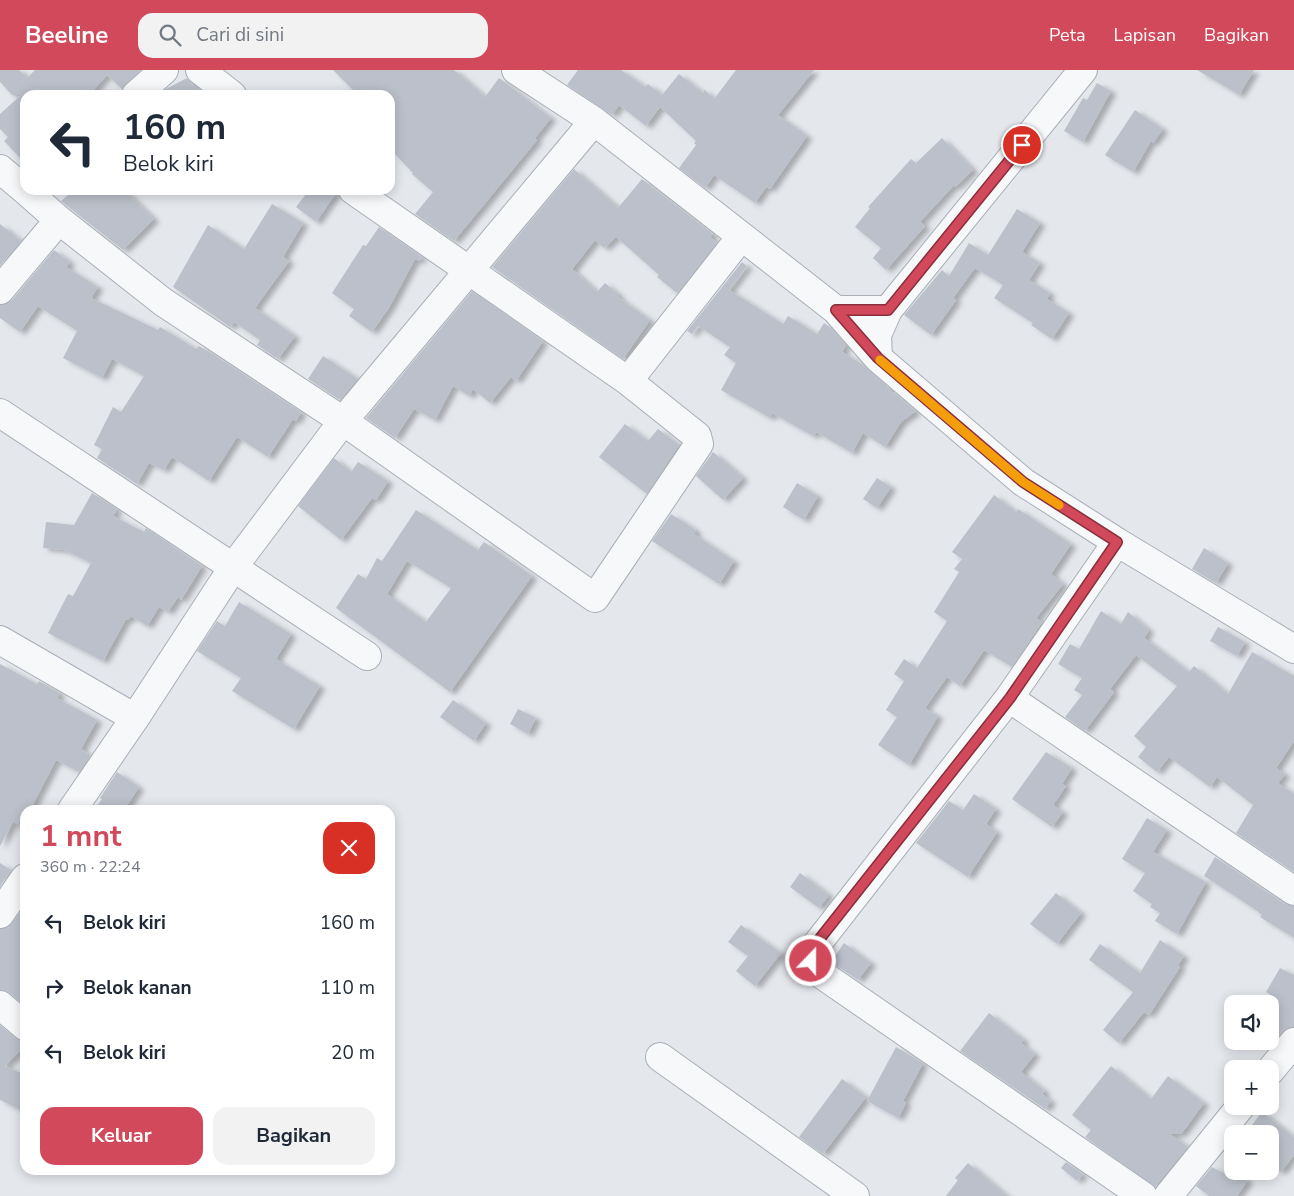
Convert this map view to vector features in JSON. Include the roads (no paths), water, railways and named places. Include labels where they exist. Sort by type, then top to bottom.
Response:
[{"type":"street","points":[[142,90],[164,70]]},
{"type":"street","points":[[200,70],[225,90]]},
{"type":"street","points":[[516,70],[594,120],[741,238],[836,310],[878,358],[1023,482],[1117,542],[1294,649]]},
{"type":"street","points":[[878,358],[877,335],[888,310],[1083,70]]},
{"type":"street","points":[[75,805],[135,718],[234,566],[343,421],[594,120]]},
{"type":"street","points":[[0,169],[20,185]]},
{"type":"street","points":[[32,195],[59,220],[163,302],[343,421],[595,598],[699,444],[697,436],[628,381],[360,195]]},
{"type":"street","points":[[0,290],[59,220]]},
{"type":"street","points":[[628,381],[741,238]]},
{"type":"street","points":[[836,310],[888,310]]},
{"type":"street","points":[[0,413],[234,566],[367,656]]},
{"type":"street","points":[[1117,542],[1010,698],[810,953],[811,961],[821,974],[1143,1196]]},
{"type":"street","points":[[0,640],[135,718]]},
{"type":"street","points":[[1010,698],[1294,892]]},
{"type":"street","points":[[0,914],[20,885]]},
{"type":"street","points":[[0,1005],[20,1022]]},
{"type":"street","points":[[1279,1060],[1294,1042]]},
{"type":"street","points":[[660,1057],[855,1196]]},
{"type":"street","points":[[1168,1196],[1234,1115]]}]
